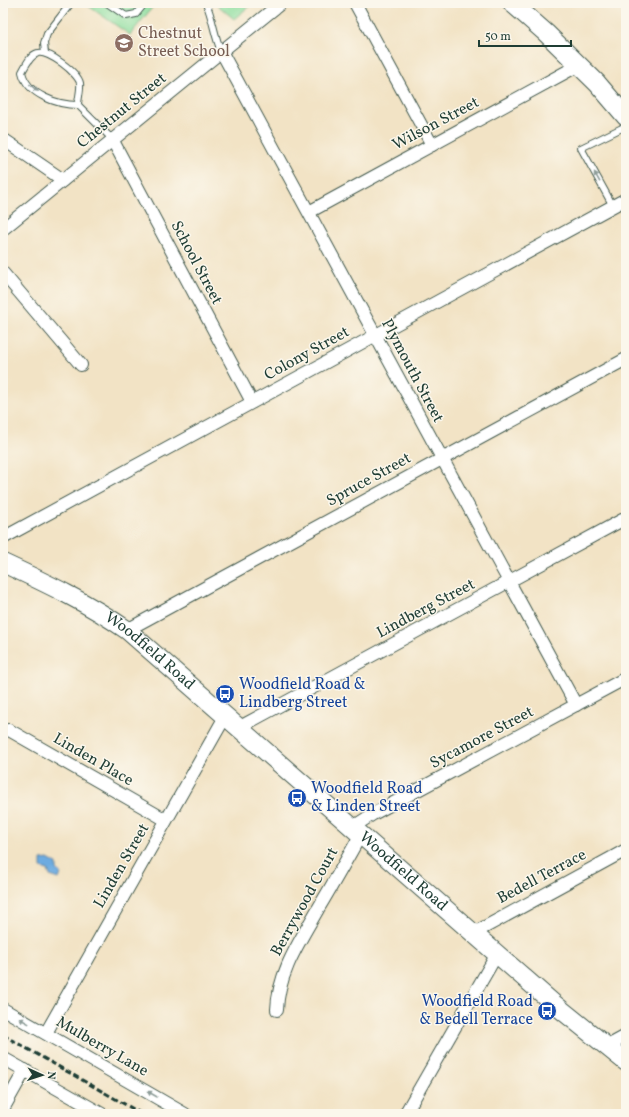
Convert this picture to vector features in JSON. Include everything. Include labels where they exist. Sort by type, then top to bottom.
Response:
[{"type":"main road","points":[[512,3],[546,33],[597,83],[625,117]]},
{"type":"main road","name":"Woodfield Road","points":[[3,563],[98,610],[127,630],[226,714],[497,954],[606,1047],[626,1062]]},
{"type":"street","name":"Chestnut Street","points":[[3,229],[281,3]]},
{"type":"street","points":[[355,3],[432,145]]},
{"type":"street","name":"Plymouth Street","points":[[221,51],[576,705]]},
{"type":"street","name":"Wilson Street","points":[[309,212],[579,66]]},
{"type":"street","points":[[3,139],[63,180]]},
{"type":"street","name":"School Street","points":[[112,139],[252,402]]},
{"type":"street","name":"Colony Street","points":[[3,538],[626,199]]},
{"type":"street","points":[[3,273],[81,365]]},
{"type":"street","name":"Spruce Street","points":[[127,630],[626,359]]},
{"type":"street","name":"Lindberg Street","points":[[240,727],[626,518]]},
{"type":"street","name":"Sycamore Street","points":[[357,831],[373,814],[626,678]]},
{"type":"street","name":"Linden Street","points":[[46,1033],[226,714]]},
{"type":"street","name":"Linden Place","points":[[3,731],[9,730],[166,820]]},
{"type":"street","name":"Berrywood Court","points":[[277,1010],[282,982],[291,956],[357,831]]},
{"type":"street","name":"Bedell Terrace","points":[[474,933],[626,850]]},
{"type":"street","points":[[408,1113],[497,954]]},
{"type":"street","name":"Mulberry Lane","points":[[3,1009],[185,1114]]},
{"type":"street","points":[[606,1047],[626,1036]]},
{"type":"street","points":[[3,1058],[102,1114]]},
{"type":"street","points":[[3,1109],[25,1070]]},
{"type":"lane","points":[[45,53],[44,43],[48,34],[65,8],[71,3]]},
{"type":"lane","points":[[107,3],[126,16],[136,14],[145,3]]},
{"type":"lane","points":[[206,3],[213,22],[214,36],[221,51]]},
{"type":"lane","points":[[78,105],[80,83],[74,74],[56,59],[45,53],[38,52],[33,56],[26,64],[22,72],[24,80],[32,88],[51,100],[66,105],[78,105],[112,139]]},
{"type":"lane","points":[[614,206],[582,148],[625,117]]},
{"type":"green space","points":[[84,3],[156,3],[130,35]]},
{"type":"green space","points":[[215,3],[253,3],[234,19]]},
{"type":"water","points":[[48,859],[57,864],[57,870],[61,874],[59,879],[50,876],[48,870],[41,868],[41,860]]},
{"type":"railway","points":[[3,1035],[142,1114]]},
{"type":"place","name":"Chestnut Street School","points":[[124,43]]},
{"type":"place","name":"Woodfield Road & Lindberg Street","points":[[225,694]]},
{"type":"place","name":"Woodfield Road & Linden Street","points":[[297,798]]},
{"type":"place","name":"Woodfield Road & Bedell Terrace","points":[[547,1011]]}]
